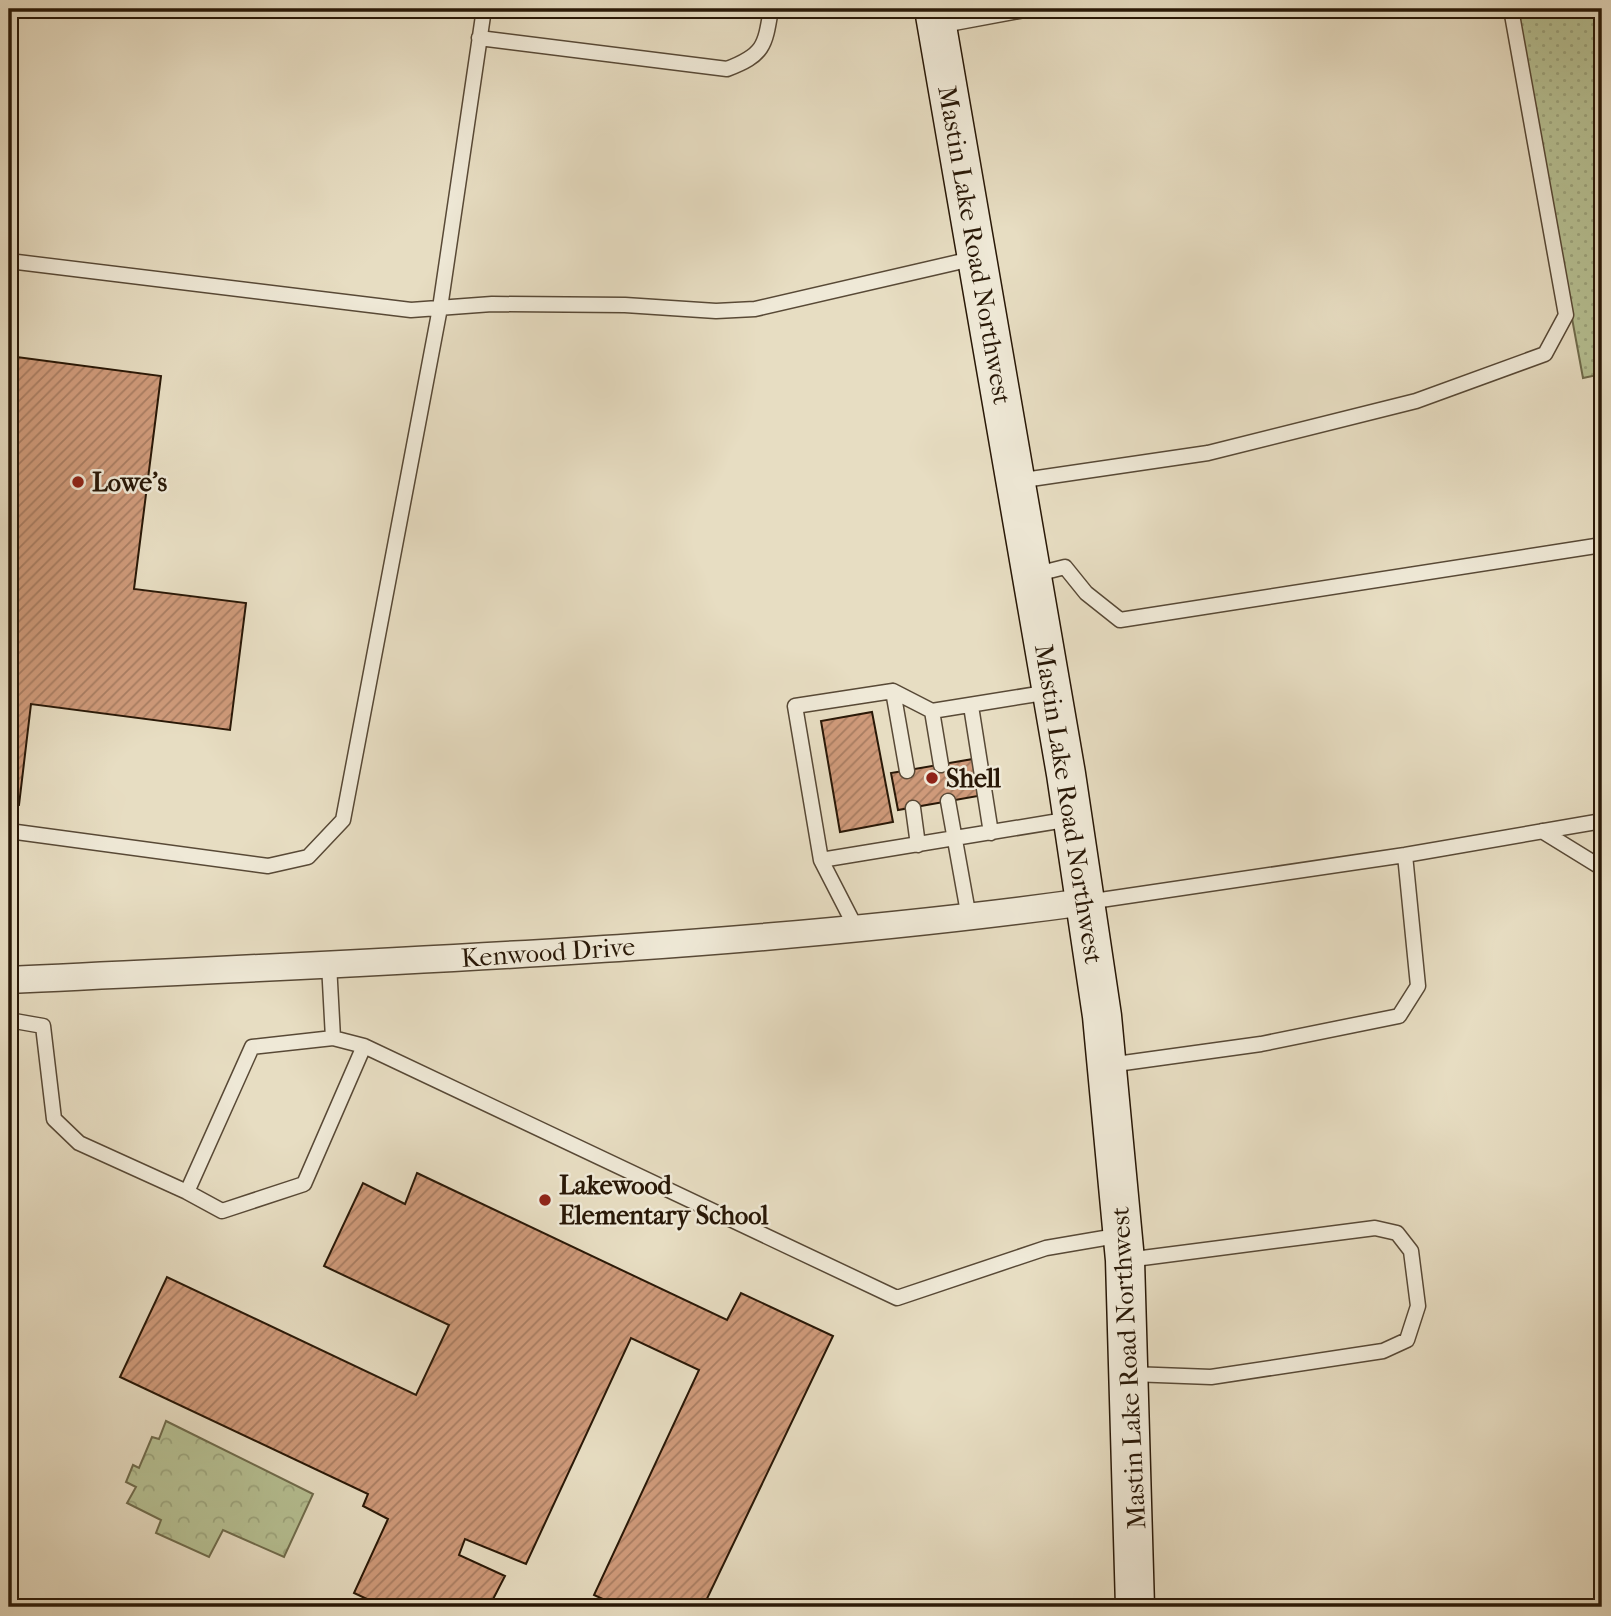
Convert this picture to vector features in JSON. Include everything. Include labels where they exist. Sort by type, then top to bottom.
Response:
[{"type":"street","name":"Mastin Lake Road Northwest","points":[[936,17],[1072,819],[1107,1066],[1124,1247],[1131,1374],[1136,1607]]},
{"type":"street","name":"Kenwood Drive","points":[[9,980],[429,960],[858,930],[1085,902]]},
{"type":"lane","points":[[9,831],[268,866],[308,857],[343,820],[440,308],[484,9]]},
{"type":"lane","points":[[480,38],[727,69],[746,62],[765,44],[771,9]]},
{"type":"lane","points":[[936,17],[1030,9]]},
{"type":"lane","points":[[1015,482],[1209,453],[1416,401],[1545,354],[1566,315],[1511,9]]},
{"type":"lane","points":[[9,261],[411,310],[519,304],[755,309],[977,258]]},
{"type":"lane","points":[[1031,576],[1065,567],[1086,593],[1120,620],[1602,545]]},
{"type":"lane","points":[[858,930],[821,860],[795,706],[893,691],[932,711],[1051,691]]},
{"type":"lane","points":[[893,691],[907,771]]},
{"type":"lane","points":[[971,706],[991,832]]},
{"type":"lane","points":[[932,711],[941,765]]},
{"type":"lane","points":[[948,802],[970,918]]},
{"type":"lane","points":[[913,808],[918,845]]},
{"type":"lane","points":[[821,860],[1072,819]]},
{"type":"lane","points":[[1085,902],[1405,855],[1602,821]]},
{"type":"lane","points":[[1542,831],[1602,868]]},
{"type":"lane","points":[[1107,1066],[1261,1044],[1399,1016],[1418,986],[1405,855]]},
{"type":"lane","points":[[329,964],[332,1038]]},
{"type":"lane","points":[[9,1020],[43,1026],[54,1119],[79,1143],[187,1192],[222,1211],[304,1184],[364,1046]]},
{"type":"lane","points":[[187,1192],[252,1046],[332,1038],[364,1046],[897,1298],[1046,1248],[1124,1247],[1375,1228],[1397,1233],[1410,1251],[1418,1306],[1407,1340],[1383,1351],[1211,1377],[1131,1374]]},
{"type":"green space","points":[[1515,9],[1602,9],[1602,374],[1583,378]]},
{"type":"green space","points":[[166,1421],[313,1494],[284,1557],[223,1530],[209,1557],[156,1533],[161,1520],[127,1503],[136,1487],[126,1482],[133,1465],[139,1468],[152,1437],[159,1439]]},
{"type":"building","name":"Lowe's","points":[[9,356],[161,376],[134,589],[246,603],[230,730],[31,704],[19,805],[9,804]]},
{"type":"building","points":[[872,712],[893,822],[840,832],[821,721]]},
{"type":"building","points":[[973,759],[978,796],[898,810],[891,773]]},
{"type":"building","points":[[417,1173],[727,1320],[741,1293],[833,1336],[703,1607],[620,1607],[594,1595],[699,1370],[631,1338],[526,1564],[465,1539],[459,1555],[505,1576],[489,1607],[384,1607],[354,1593],[388,1519],[363,1506],[368,1494],[120,1377],[167,1277],[416,1395],[449,1325],[324,1266],[363,1183],[405,1204]]},
{"type":"place","name":"Lowe's","points":[[78,482]]},
{"type":"place","name":"Shell","points":[[932,778]]},
{"type":"place","name":"Lakewood Elementary School","points":[[545,1200]]}]
